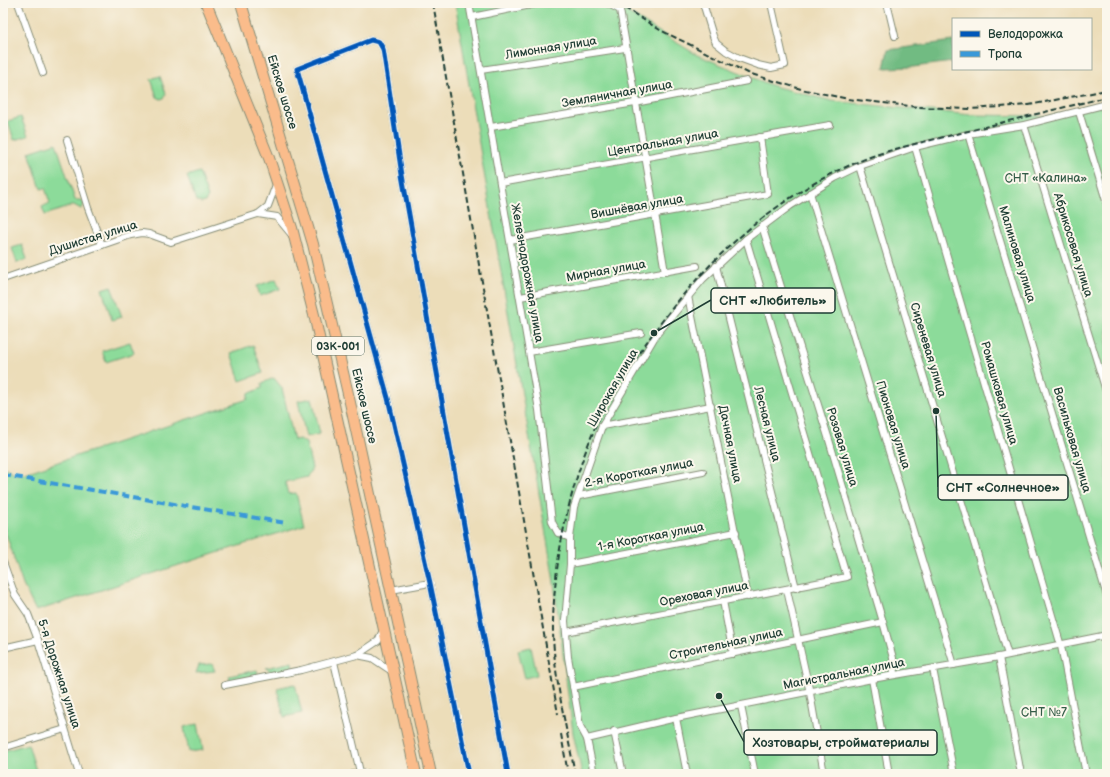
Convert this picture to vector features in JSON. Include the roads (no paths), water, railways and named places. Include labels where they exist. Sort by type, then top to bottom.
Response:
[{"type":"main road","name":"03К-001","points":[[206,3],[277,180],[295,239],[315,319],[416,774]]},
{"type":"main road","name":"03К-001","points":[[213,3],[221,39]]},
{"type":"main road","name":"Ейское шоссе","points":[[241,3],[313,244],[351,405],[431,774]]},
{"type":"street","points":[[18,3],[42,73]]},
{"type":"street","name":"Железнодорожная улица","points":[[470,3],[539,410],[552,522],[558,533],[570,538]]},
{"type":"street","points":[[472,17],[541,3]]},
{"type":"street","points":[[607,3],[620,10],[625,48],[665,272]]},
{"type":"street","points":[[703,3],[716,43],[726,51],[740,58],[771,68],[785,65],[770,3]]},
{"type":"street","points":[[887,3],[895,36]]},
{"type":"street","points":[[469,774],[430,583],[388,398],[297,69],[371,40],[379,42],[383,48],[402,175],[508,774]]},
{"type":"street","name":"Лимонная улица","points":[[481,70],[625,48]]},
{"type":"street","name":"Земляничная улица","points":[[491,127],[635,103],[747,81]]},
{"type":"street","name":"Широкая улица","points":[[594,774],[587,739],[580,726],[566,632],[570,538],[574,507],[602,426],[656,335],[688,296],[716,266],[746,239],[762,226],[810,193],[860,166],[915,147],[968,134],[1024,125],[1107,104]]},
{"type":"street","points":[[1079,112],[1107,204]]},
{"type":"street","name":"Центральная улица","points":[[500,183],[830,125]]},
{"type":"street","name":"Абрикосовая улица","points":[[1024,125],[1107,394]]},
{"type":"street","name":"Малиновая улица","points":[[968,134],[1044,382]]},
{"type":"street","name":"Вишнёвая улица","points":[[510,240],[768,194],[760,137]]},
{"type":"street","points":[[67,140],[88,208],[102,245]]},
{"type":"street","name":"Ромашковая улица","points":[[915,147],[1062,646],[1086,774]]},
{"type":"street","name":"Сиреневая улица","points":[[860,166],[1008,655]]},
{"type":"street","points":[[258,214],[268,206],[277,180]]},
{"type":"street","name":"Пионовая улица","points":[[810,193],[954,665]]},
{"type":"street","points":[[258,214],[277,217],[295,239]]},
{"type":"street","name":"Душистая улица","points":[[3,279],[142,233],[173,242],[258,214]]},
{"type":"street","name":"Розовая улица","points":[[762,226],[829,440],[883,622],[893,658],[894,675]]},
{"type":"street","name":"Ореховая улица","points":[[566,632],[787,590],[847,577],[746,239]]},
{"type":"street","name":"Мирная улица","points":[[520,297],[697,266]]},
{"type":"street","name":"Лесная улица","points":[[716,266],[796,588]]},
{"type":"street","name":"Дачная улица","points":[[688,296],[748,597]]},
{"type":"street","points":[[529,352],[641,333]]},
{"type":"street","name":"Васильковая улица","points":[[1044,382],[1107,596]]},
{"type":"street","points":[[602,426],[711,406]]},
{"type":"street","name":"2-я Короткая улица","points":[[579,496],[702,472]]},
{"type":"street","name":"1-я Короткая улица","points":[[570,564],[736,532]]},
{"type":"street","name":"5-я Дорожная улица","points":[[3,562],[15,595],[28,614],[38,640],[79,774]]},
{"type":"street","points":[[391,590],[430,583]]},
{"type":"street","points":[[787,590],[810,692],[824,774]]},
{"type":"street","points":[[723,601],[733,654]]},
{"type":"street","name":"Строительная улица","points":[[573,687],[883,622]]},
{"type":"street","points":[[226,685],[334,662],[357,655],[378,641],[384,629]]},
{"type":"street","name":"Магистральная улица","points":[[587,739],[676,718],[872,679],[1062,646],[1107,635]]},
{"type":"street","points":[[3,648],[38,640]]},
{"type":"street","points":[[357,655],[372,658],[380,662],[393,673]]},
{"type":"street","points":[[999,657],[1021,774]]},
{"type":"street","points":[[334,662],[360,772]]},
{"type":"street","points":[[933,669],[954,774]]},
{"type":"street","points":[[872,679],[889,774]]},
{"type":"street","points":[[741,706],[755,774]]},
{"type":"street","points":[[676,718],[687,774]]},
{"type":"street","points":[[3,748],[66,729]]},
{"type":"street","points":[[614,732],[623,774]]},
{"type":"street","points":[[353,774],[360,772],[368,774]]},
{"type":"railway","points":[[433,3],[558,714]]},
{"type":"railway","points":[[617,3],[660,30],[748,73],[801,89],[848,99],[918,107],[971,109],[1029,105],[1107,90]]},
{"type":"railway","points":[[575,774],[560,698],[553,640],[554,596],[561,545],[579,471],[597,423],[625,374],[666,316],[690,287],[743,234],[772,211],[803,190],[835,172],[891,150],[1107,97]]},
{"type":"railway","points":[[561,734],[568,774]]},
{"type":"place","name":"СНТ «Любитель»","points":[[654,333]]},
{"type":"place","name":"СНТ «Солнечное»","points":[[936,411]]},
{"type":"place","name":"Хозтовары, стройматериалы","points":[[719,696]]},
{"type":"park label","name":"СНТ «Калина»","points":[[1046,178]]},
{"type":"park label","name":"СНТ №7","points":[[1044,712]]}]
